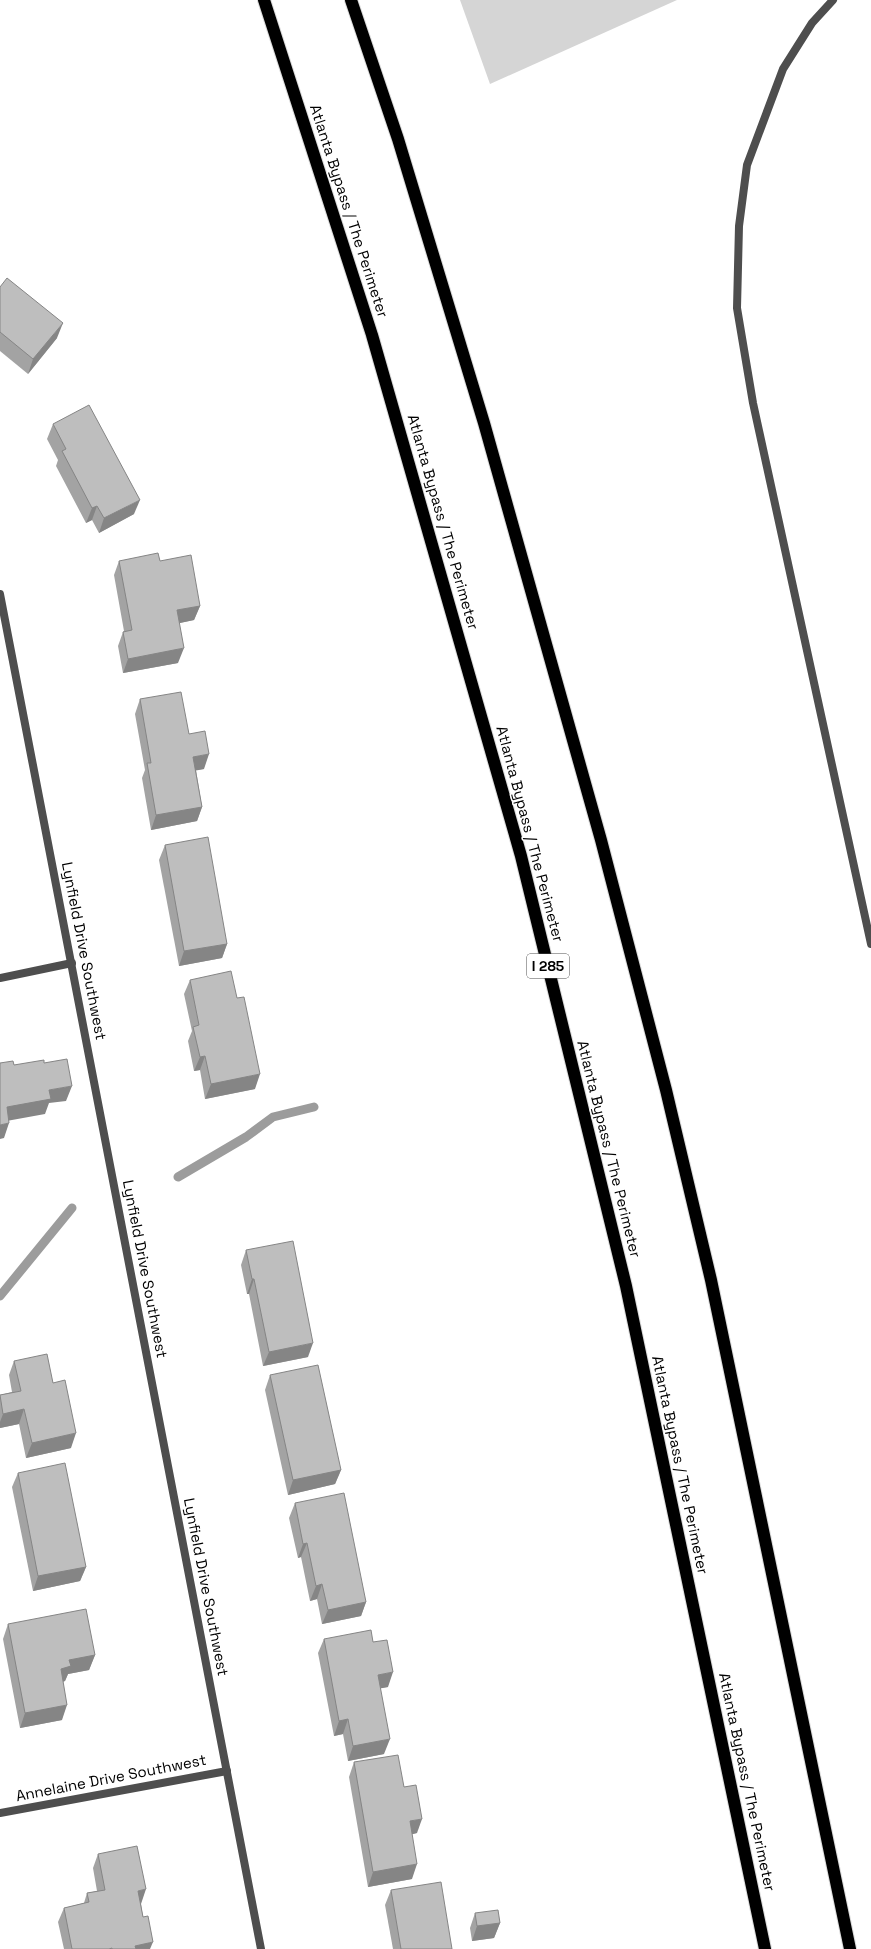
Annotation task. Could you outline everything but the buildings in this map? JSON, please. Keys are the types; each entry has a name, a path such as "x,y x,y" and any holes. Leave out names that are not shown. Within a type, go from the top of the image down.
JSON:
{"highway":[{"name":"Atlanta Bypass / The Perimeter","path":"264,0 372,335 521,856 626,1286 727,1760 765,1949"},
{"path":"351,0 398,139 484,423 601,840 666,1090 711,1280 850,1949"}],"street":[{"path":"833,0 812,23 783,69 747,165 739,226 737,308 754,410 871,944"},
{"name":"Lynfield Drive Southwest","path":"0,594 261,1949"},
{"path":"0,978 72,963"},
{"name":"Annelaine Drive Southwest","path":"0,1813 227,1771"}],"shaded area":[{"path":"460,0 677,0 490,84"}],"waterway":[{"path":"178,1177 246,1137 273,1117 314,1107"},
{"path":"0,1296 72,1208"}]}
